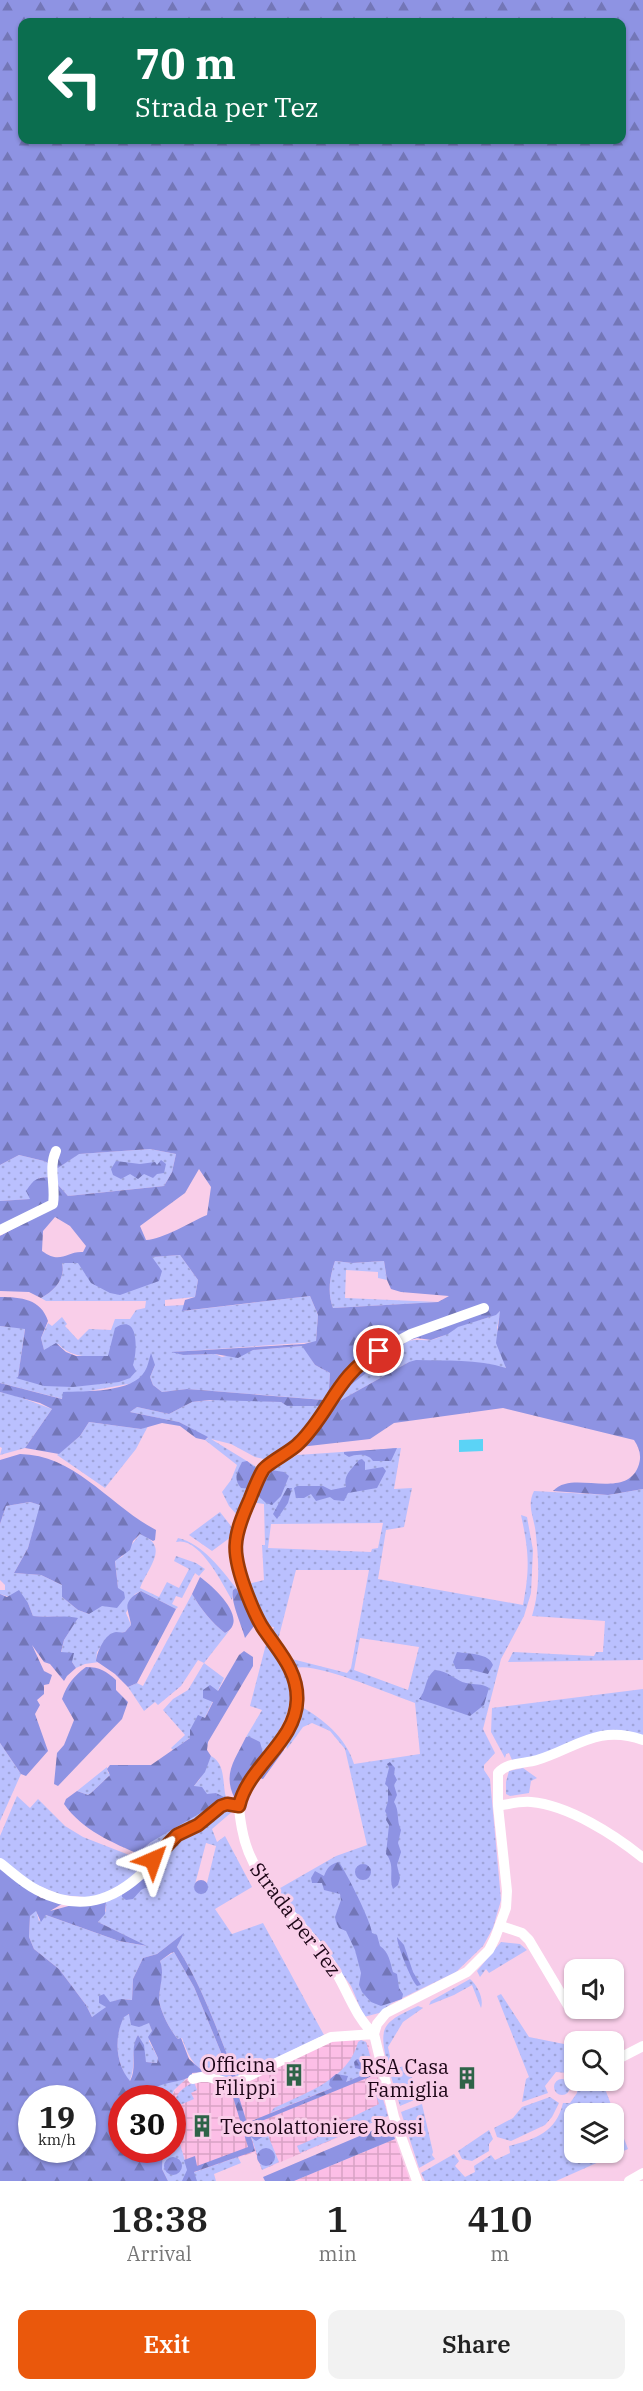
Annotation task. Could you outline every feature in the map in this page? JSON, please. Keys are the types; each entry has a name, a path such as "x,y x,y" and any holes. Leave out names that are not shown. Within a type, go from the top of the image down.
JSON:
{"street":[{"path":"0,1230 45,1210 53,1204 55,1193 51,1161 56,1151"},
{"path":"0,1863 36,1890 67,1900 96,1901 106,1898 140,1876 177,1835 198,1825 221,1806 227,1804 239,1806 244,1791 257,1768 291,1724 297,1701 295,1679 291,1669 258,1622 240,1577 235,1555 237,1527 264,1467 300,1443 350,1372 363,1360 411,1334 484,1308"},
{"path":"417,2181 394,2117 374,2034 377,2024 386,2013 467,1972 489,1950 501,1926 506,1908 507,1890 497,1776 505,1767 534,1761 577,1742 598,1736 627,1736 643,1740"},
{"path":"498,1806 525,1802 549,1805 619,1838 643,1858"},
{"name":"Strada per Tez","path":"239,1806 247,1851 254,1867 330,1962 347,1988 363,2023 374,2034"},
{"path":"501,1926 522,1933 529,1940 564,1999"},
{"path":"193,2079 205,2076 232,2084 331,2037 374,2034"},
{"path":"624,2056 643,2046"},
{"path":"628,2181 643,2173"}],"shaded area":[{"path":"150,1149 176,1154 172,1172 164,1186 68,1196 51,1177 39,1178 31,1199 0,1201 0,1165 19,1155 44,1161 58,1168 78,1154"},
{"path":"180,1255 198,1280 195,1297 165,1300 165,1306 185,1305 183,1311 310,1296 318,1315 316,1342 173,1352 183,1355 215,1354 222,1357 253,1350 303,1346 315,1365 330,1373 329,1390 325,1400 187,1389 162,1392 153,1385 150,1377 155,1365 134,1383 89,1391 63,1399 0,1383 0,1326 25,1328 18,1378 126,1357 81,1356 65,1350 58,1344 44,1351 41,1338 48,1323 52,1326 62,1317 67,1324 65,1326 78,1340 89,1329 111,1330 115,1319 130,1319 136,1310 145,1308 146,1301 46,1301 41,1298 50,1292 61,1279 62,1263"},
{"path":"335,1261 352,1263 384,1261 387,1280 378,1278 378,1272 346,1270 345,1298 438,1302 333,1308 330,1284"},
{"path":"501,1310 497,1328 506,1368 409,1362 332,1405 356,1378 408,1341 435,1339 457,1327 491,1316"},
{"path":"0,1392 52,1409 25,1448 0,1455 2,1448 0,1447"},
{"path":"227,1399 281,1402 288,1406 323,1406 301,1439 268,1460 255,1457 231,1444 211,1439 255,1466 259,1471 238,1516 229,1506 222,1492 231,1480 237,1465 205,1440 208,1438 179,1422 130,1412 137,1407 169,1414 192,1402"},
{"path":"89,1422 141,1429 148,1426 136,1449 105,1488 57,1455 80,1436"},
{"path":"483,1439 483,1451 459,1452 459,1440"},
{"path":"401,1448 394,1489 412,1488 404,1527 386,1530 378,1579 523,1605 528,1560 521,1515 527,1517 533,1550 531,1593 524,1616 501,1659 483,1729 495,1753 484,1765 484,1770 490,1779 501,1900 493,1928 483,1946 456,1972 392,2003 379,2013 364,2017 351,1986 275,1891 336,1856 367,1845 345,1749 330,1731 312,1723 303,1727 287,1749 285,1741 294,1726 300,1706 333,1730 345,1745 354,1764 420,1754 415,1703 336,1674 306,1667 296,1668 288,1658 347,1673 351,1668 369,1570 296,1570 277,1644 272,1636 274,1627 264,1626 259,1617 248,1584 264,1580 262,1545 265,1545 264,1504 251,1502 265,1475 297,1455","holes":["383,1523 378,1548 372,1549 371,1552 268,1548 271,1524","360,1638 419,1647 408,1690 354,1670"]},
{"path":"643,1489 643,1660 508,1662 513,1652 594,1656 596,1652 603,1652 605,1621 532,1616 538,1576 536,1536 531,1508 534,1491 608,1495"},
{"path":"30,1502 41,1505 28,1548 14,1573 41,1575 62,1585 62,1597 78,1610 89,1614 118,1588 115,1560 122,1557 140,1534 149,1539 156,1551 152,1565 140,1588 159,1597 167,1582 179,1588 189,1569 174,1561 176,1556 205,1569 199,1576 195,1573 182,1598 176,1596 172,1604 178,1607 176,1609 141,1591 135,1594 126,1613 131,1625 125,1632 109,1636 97,1652 96,1660 99,1662 76,1668 61,1653 64,1640 77,1619 33,1616 28,1603 0,1594 0,1590 5,1590 5,1585 0,1580 0,1524 6,1506"},
{"path":"220,1512 231,1526 231,1537 212,1551 189,1535"},
{"path":"178,1538 196,1546 218,1565 236,1588 233,1590 232,1600 209,1562 193,1546 185,1542 176,1542"},
{"path":"192,1594 215,1624 225,1633 229,1631 204,1663 198,1660 181,1686 158,1705 155,1702 144,1711 128,1687 137,1683 143,1686"},
{"path":"266,1644 285,1670 291,1690 285,1720 263,1753 257,1742 246,1737 262,1710 250,1706"},
{"path":"204,1663 224,1678 198,1732 173,1750 171,1748 185,1735 163,1710 173,1699 188,1690"},
{"path":"643,1689 643,1736 623,1732 536,1757 512,1760 509,1753 505,1758 491,1732 492,1708"},
{"path":"0,1743 21,1774 0,1821"},
{"path":"211,1756 216,1759 223,1774 226,1798 157,1849 141,1855 140,1851 151,1842 149,1841 169,1831 220,1796 216,1793 176,1807 200,1779"},
{"path":"107,1767 108,1773 111,1774 91,1793 88,1795 77,1791"},
{"path":"523,1768 537,1778 531,1781 529,1793 510,1796 506,1794 509,1771"},
{"path":"17,1796 30,1808 38,1799 65,1826 83,1837 142,1860 145,1864 127,1881 96,1898 61,1895 32,1883 0,1859 0,1836"},
{"path":"222,1809 233,1811 212,1829 217,1842 225,1836 252,1887 215,1909 232,1934 263,1923 324,2035 236,2077 202,1994 177,1947 183,1934 157,1954 143,1958 133,1979 132,2000 112,2002 92,2017 86,2005 59,1969 34,1949 29,1937 30,1916 36,1910 39,1921 46,1915 119,1941 146,1946 98,1922 106,1911 106,1902 172,1846","holes":["206,1843 216,1846 205,1891 194,1888"]},
{"path":"501,1942 520,1944 527,1950 489,1973 486,1969 480,1977 477,1971"},
{"path":"174,1952 194,1987 232,2079 199,2068 190,2057 182,2038 178,2039 166,2020 159,2000 160,1961"},
{"path":"470,1979 480,1993 481,2008 472,1985 429,2005 431,2001"},
{"path":"501,1994 529,2037 564,2044 564,2073 556,2072 545,2086 548,2093 522,2102 526,2079 529,2077 497,1996"},
{"path":"418,2006 423,2008 403,2022 388,2047 392,2065 388,2066 383,2042 386,2027 397,2017"},
{"path":"130,2014 149,2022 152,2031 149,2041 158,2058 157,2063 146,2062 138,2035 134,2047 133,2071 129,2082 121,2066 117,2041 124,2016"},
{"path":"361,2040 366,2042 388,2116 262,2170 255,2152 189,2174 186,2163 186,2085 178,2085 192,2076 236,2089 239,2084 331,2041"},
{"path":"361,2040 366,2042 375,2072 372,2076 371,2072 270,2113 274,2108 312,2090 336,2075 353,2055"},
{"path":"408,2065 419,2098 400,2106 389,2070"},
{"path":"186,2079 179,2085 159,2085"},
{"path":"564,2080 564,2091 568,2091 562,2095 554,2087"},
{"path":"194,2082 197,2090 191,2093 194,2099 186,2102 186,2087"},
{"path":"373,2086 380,2089 388,2116 300,2153 297,2146 346,2125 344,2121 379,2104"},
{"path":"577,2091 606,2091 610,2103 570,2103"},
{"path":"550,2097 559,2103 545,2125 511,2141 497,2137 494,2128 513,2118 522,2107"},
{"path":"563,2103 564,2163 596,2163 556,2181 425,2181 421,2173 454,2154 459,2161 455,2166 465,2177 475,2172 474,2166 491,2155 495,2160 510,2153 509,2146 536,2137 550,2128 560,2113"},
{"path":"422,2104 432,2155 435,2159 419,2168 401,2112"},
{"path":"262,2121 279,2162 262,2170 248,2127"},
{"path":"489,2130 493,2139 489,2144 489,2151 472,2161 462,2159 458,2151"},
{"path":"395,2139 410,2181 294,2181"},
{"path":"624,2139 628,2149 624,2151"},
{"path":"238,2157 241,2163 214,2174 216,2181 168,2181 162,2169 162,2163 186,2163 189,2174"}],"green space":[{"path":"0,0 643,0 643,1489 608,1495 553,1491 561,1485 574,1483 605,1484 625,1481 633,1476 638,1467 640,1453 636,1443 634,1440 503,1408 394,1423 370,1439 300,1447 332,1405 409,1362 416,1360 461,1361 506,1368 496,1343 500,1311 496,1315 458,1327 448,1334 431,1340 417,1338 408,1341 323,1406 287,1406 281,1402 210,1400 192,1402 169,1414 137,1407 130,1412 179,1422 208,1437 205,1440 196,1438 180,1426 162,1423 141,1429 89,1422 80,1436 59,1454 25,1448 52,1409 40,1403 0,1392 0,1383 62,1399 63,1392 95,1391 130,1383 145,1371 151,1353 155,1365 150,1377 153,1385 162,1392 187,1389 324,1400 329,1389 330,1373 315,1365 302,1346 253,1350 238,1358 215,1354 183,1355 171,1352 304,1344 316,1341 318,1315 310,1296 182,1311 185,1300 195,1297 198,1280 180,1255 152,1257 162,1271 159,1281 120,1295 110,1293 91,1283 78,1263 62,1263 63,1269 58,1284 41,1298 29,1292 0,1291 0,1236 29,1220 0,1227 0,1201 30,1199 26,1191 34,1181 46,1177 51,1177 68,1196 164,1186 172,1172 176,1154 150,1149 79,1154 58,1168 44,1161 19,1155 0,1165","holes":["199,1169 211,1187 207,1215 168,1234 146,1240 140,1226 185,1193","55,1217 70,1226 86,1246 83,1252 54,1257 42,1251 43,1231","335,1261 352,1263 384,1261 391,1289 449,1296 438,1302 333,1308 330,1290"]},
{"path":"161,1160 166,1164 164,1173 157,1174 153,1178 144,1174 138,1179 130,1174 121,1179 113,1175 111,1169 116,1161 140,1164 155,1162 157,1165"},
{"path":"0,1297 29,1301 45,1314 48,1321 41,1338 44,1350 56,1343 66,1352 76,1356 108,1356 115,1328 129,1325 133,1330 136,1344 133,1365 136,1371 139,1368 130,1378 119,1382 73,1387 44,1386 16,1378 25,1329 0,1326"},
{"path":"397,1448 391,1461 373,1461 365,1455 349,1457 344,1454 344,1452"},
{"path":"20,1454 40,1457 76,1472 139,1520 156,1530 155,1540 140,1534 133,1541 130,1550 115,1561 118,1588 124,1592 125,1598 117,1608 102,1606 89,1614 78,1610 62,1597 62,1585 41,1575 14,1573 28,1548 40,1505 30,1502 6,1506 0,1524 0,1460"},
{"path":"362,1459 365,1462 365,1470 383,1467 386,1471 377,1488 348,1493 344,1501 330,1497 316,1501 311,1494 304,1498 296,1498 294,1488 297,1486 323,1486 331,1490 346,1487 348,1473"},
{"path":"247,1461 259,1471 251,1489 241,1488 236,1478 242,1462"},
{"path":"271,1470 284,1472 289,1476 281,1496 272,1505 266,1503 255,1493 265,1475"},
{"path":"287,1488 292,1488 288,1503 277,1519 273,1514"},
{"path":"200,1577 221,1596 232,1612 234,1620 232,1627 225,1633 207,1615 192,1594"},
{"path":"236,1588 262,1637 254,1626 245,1638 233,1600 233,1590"},
{"path":"19,1590 33,1616 78,1618 64,1640 61,1652 74,1653 72,1662 76,1668 64,1681 50,1664 44,1662 32,1645 44,1671 52,1675 49,1684 44,1685 44,1694 37,1700 40,1705 35,1714 48,1751 26,1776 21,1774 0,1743 0,1594 7,1597"},
{"path":"141,1591 176,1609 137,1683 128,1687 115,1674 96,1661 105,1639 112,1633 125,1632 131,1625 127,1606 130,1599"},
{"path":"244,1651 253,1657 253,1666 208,1742 207,1750 211,1756 205,1772 194,1786 202,1787 207,1794 216,1793 226,1798 151,1842 140,1851 141,1855 99,1835 71,1813 64,1804 66,1799 77,1791 88,1795 91,1793 110,1775 107,1769 110,1765 151,1765 190,1738 190,1730 198,1715 205,1718 213,1702 203,1698 203,1690 210,1685 218,1691 239,1655"},
{"path":"457,1652 483,1656 493,1665 488,1674 468,1669 456,1669 453,1662"},
{"path":"86,1667 106,1672 116,1680 116,1690 128,1702 122,1719 58,1786 54,1784 57,1753 64,1745 74,1720 62,1699 71,1681"},
{"path":"435,1670 444,1672 462,1682 489,1688 484,1705 470,1716 419,1699 431,1673"},
{"path":"246,1737 260,1742 263,1753 235,1799 230,1782 231,1767"},
{"path":"282,1745 284,1750 263,1779 259,1778 257,1775"},
{"path":"390,1762 395,1768 394,1774 397,1780 394,1785 397,1795 394,1802 401,1830 398,1843 401,1852 397,1865 400,1878 398,1885 393,1889 391,1863 386,1854 389,1825 385,1811 388,1787 385,1784 389,1768 387,1764"},
{"path":"339,1862 363,1908 372,1933 377,1935 380,1946 389,1957 393,1972 397,1974 399,1988 403,1994 402,1999 381,2006 371,2002 362,1992 359,1985 361,1973 355,1950 346,1931 339,1928 336,1922 335,1917 341,1900 340,1894 324,1890 322,1883 312,1883 311,1878 315,1871 324,1876 329,1867"},
{"path":"360,1864 366,1864 371,1872 369,1878 360,1880 355,1875 355,1869"},
{"path":"0,1866 41,1898 67,1901 50,1911 76,1904 106,1902 105,1914 98,1922 147,1946 119,1941 46,1915 41,1922 36,1911 30,1916 29,1937 34,1949 59,1969 86,2005 92,2017 106,2007 99,2003 99,1996 104,1994 110,2002 121,1999 132,2000 133,1979 143,1958 157,1954 184,1933 177,1947 202,1994 236,2077 232,2079 194,1987 174,1952 160,1961 162,1971 160,2004 172,2031 178,2039 181,2038 189,2059 204,2072 192,2073 192,2076 187,2078 162,2085 108,2085 108,2163 162,2163 162,2169 168,2181 0,2181","holes":["129,2014 131,2025 139,2027 149,2023 152,2031 148,2037 158,2058 157,2063 146,2062 144,2045 138,2035 135,2040 130,2081 121,2066 118,2041 124,2017"]},
{"path":"147,1874 152,1878 151,1885 141,1890 133,1899 126,1900 122,1897 122,1892"},
{"path":"201,1880 206,1882 208,1887 206,1892 201,1894 196,1892 194,1887 196,1882"},
{"path":"397,1937 404,1945 413,1972 421,1985 417,1986 411,1977"},
{"path":"357,2059 374,2066 375,2072 372,2076 259,2122 265,2128 264,2136 256,2141 251,2137 255,2151 194,2172 197,2181 182,2181 187,2170 186,2159 195,2156 197,2166 248,2147 233,2097 238,2094 247,2123 332,2088 329,2085 330,2079 336,2074 348,2076 346,2082 363,2075 363,2070 355,2068 354,2062"},
{"path":"376,2129 392,2130 395,2139 294,2181 265,2181 263,2177"},
{"path":"262,2148 270,2148 275,2153 273,2164 262,2166 257,2161 257,2153"},
{"path":"165,2163 181,2163 179,2172 173,2175 167,2172 164,2166"}],"place":[{"name":"Officina Filippi","path":"294,2075"},
{"name":"RSA Casa Famiglia","path":"467,2078"},
{"name":"Tecnolattoniere Rossi","path":"202,2126"}],"route":[{"path":"153,1860 177,1835 198,1825 221,1806 227,1804 239,1806 244,1791 257,1768 291,1724 297,1701 295,1679 291,1669 258,1622 240,1577 235,1555 237,1527 264,1467 275,1462 300,1443 350,1372 363,1360 379,1351"}]}
